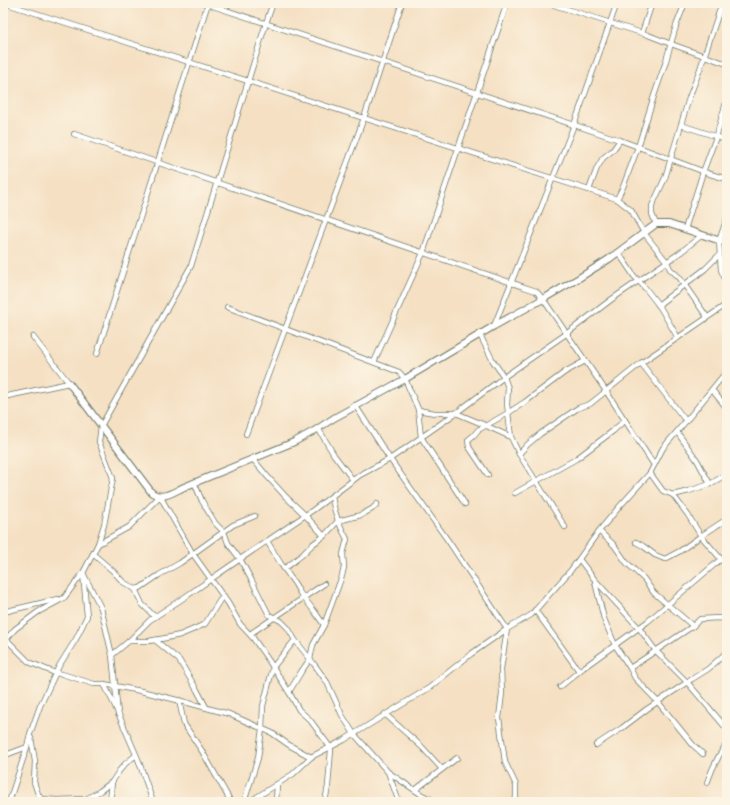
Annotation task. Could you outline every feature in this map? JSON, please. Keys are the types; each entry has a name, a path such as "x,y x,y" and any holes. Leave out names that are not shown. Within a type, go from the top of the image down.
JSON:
{"street":[{"path":"4,3 618,199 631,210 644,233 670,268 679,277 707,317"},
{"path":"97,354 190,62 207,3 620,140 671,160 727,179"},
{"path":"273,3 191,266 101,426 99,442 113,478 104,524 94,554 83,573 64,598 38,612 15,629 4,640 29,662 55,674 62,674 94,684 104,684 141,691 229,714 272,733 289,745 311,757"},
{"path":"246,434 364,118 402,3"},
{"path":"374,362 423,253 507,3"},
{"path":"548,3 642,33 727,64"},
{"path":"494,326 574,125 617,3"},
{"path":"642,33 652,3"},
{"path":"618,199 638,147 676,26 685,3"},
{"path":"656,224 652,214 652,206 666,178 689,98 722,3"},
{"path":"685,229 716,137 727,99"},
{"path":"682,125 727,140"},
{"path":"74,134 536,291 606,391 654,465"},
{"path":"589,190 597,168 603,158 613,150 620,140"},
{"path":"727,218 719,241 721,270 727,283"},
{"path":"33,337 152,493 156,496 160,496 166,495 194,482 294,442 355,405 405,379 600,265 656,224 669,224 727,243"},
{"path":"112,655 129,641 150,620 354,480 390,458 456,413 638,280 681,252 702,235"},
{"path":"618,252 658,305 678,338"},
{"path":"658,305 705,269 720,254"},
{"path":"519,454 535,437 543,431 559,422 578,408 590,404 641,363 727,304"},
{"path":"227,307 286,328 399,372 405,379 418,409 421,437 465,504"},
{"path":"480,335 508,388 507,404 511,437 519,454 565,527"},
{"path":"488,475 469,447 468,440 478,430 508,413 565,372 585,361"},
{"path":"641,363 686,422"},
{"path":"249,802 293,774 311,757 344,740 429,688 471,654 507,629 531,615 571,570 599,531 650,473 663,448 727,371"},
{"path":"3,397 69,383"},
{"path":"712,390 727,408"},
{"path":"355,405 507,629 501,669 502,693 499,718 505,762 516,785 516,797 514,802"},
{"path":"418,409 435,413 456,413 511,437"},
{"path":"515,493 576,459 625,420"},
{"path":"318,428 334,455 354,480"},
{"path":"677,432 697,460 710,484"},
{"path":"252,458 266,476 324,536"},
{"path":"650,473 664,491 672,495 688,515 701,536 727,566"},
{"path":"672,495 710,484 727,474"},
{"path":"194,482 215,523 224,532 228,543 240,559 270,615 281,621 288,628 295,640 327,682 342,716 354,734 388,772 415,790 437,802"},
{"path":"98,544 129,527 160,496"},
{"path":"160,496 194,554 224,596 240,624 250,634 273,667 299,710 310,720 330,747 328,786 325,802"},
{"path":"289,692 310,659 313,644 324,625 344,567 343,554 347,538 334,510 332,496"},
{"path":"284,569 324,536 338,521 361,515 372,509 377,504"},
{"path":"135,589 140,588 194,554 234,525 255,516"},
{"path":"636,542 655,555 665,559 680,551 727,519"},
{"path":"599,531 614,545 626,562 644,579 654,593 693,626"},
{"path":"267,541 300,593 324,625"},
{"path":"94,554 123,582 135,589 142,604 155,617"},
{"path":"579,559 595,580 639,628 656,651 687,682 727,729"},
{"path":"560,687 639,628 721,559"},
{"path":"83,573 102,608 112,655 118,714"},
{"path":"9,802 40,706 55,674 87,616 83,573"},
{"path":"595,580 604,619 615,645 635,678 658,702 693,745 703,754"},
{"path":"250,634 324,584"},
{"path":"129,641 155,640 180,635 205,624 224,596"},
{"path":"3,612 64,598"},
{"path":"535,610 580,671"},
{"path":"630,668 693,626 700,619 727,619"},
{"path":"155,640 179,660 206,707"},
{"path":"244,802 258,758 262,729 263,706 273,667 295,640"},
{"path":"596,745 708,669 727,652"},
{"path":"104,684 136,755 153,802"},
{"path":"179,700 184,724 202,750 231,802"},
{"path":"385,714 422,747 442,769"},
{"path":"30,734 35,761 34,782 41,800 86,799 112,782 124,764 136,755"},
{"path":"707,783 713,766 727,743"},
{"path":"3,756 27,747"},
{"path":"415,790 457,758"},
{"path":"388,772 399,802"},
{"path":"110,802 112,782"},
{"path":"276,802 277,784"}]}
